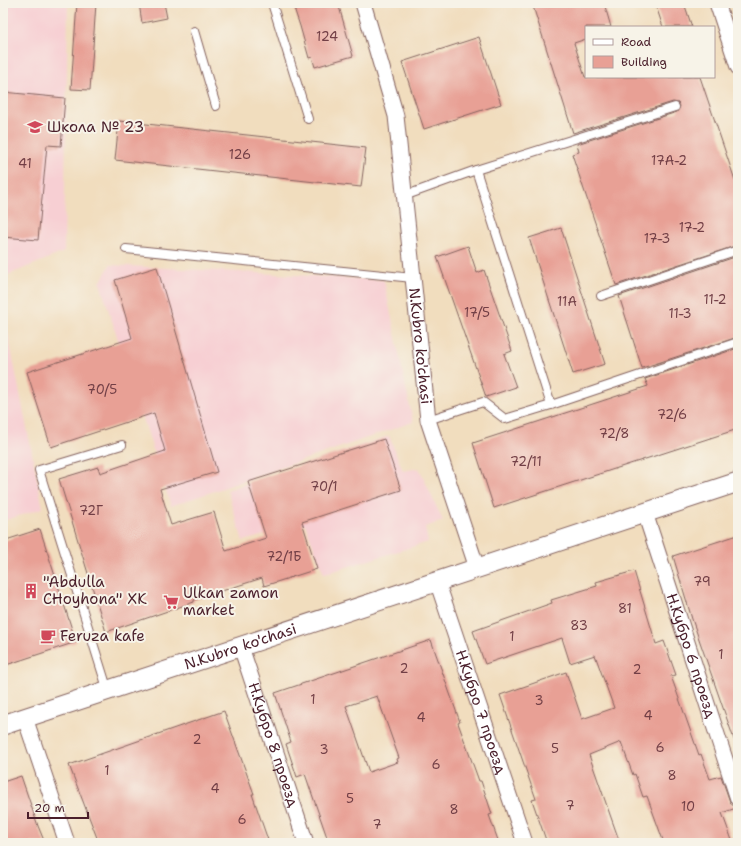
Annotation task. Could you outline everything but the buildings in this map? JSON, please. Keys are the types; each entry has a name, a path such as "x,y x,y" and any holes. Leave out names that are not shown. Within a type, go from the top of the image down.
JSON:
{"street":[{"name":"N.Kubro ko'chasi","path":"363,3 396,116 428,420 477,568"},
{"path":"718,3 738,67"},
{"name":"N.Kubro ko'chasi","path":"3,725 738,482"},
{"name":"Н.Кубро 6 проезд","path":"645,513 738,799"},
{"name":"Н.Кубро 7 проезд","path":"437,581 525,843"},
{"name":"Н.Кубро 8 проезд","path":"241,647 306,843"},
{"path":"25,718 67,843"}],"lane":[{"path":"272,3 308,119"},
{"path":"194,31 216,106"},
{"path":"404,196 476,170 675,107"},
{"path":"476,170 550,405"},
{"path":"126,249 413,278"},
{"path":"601,296 738,250"},
{"path":"428,420 483,402 505,419 738,342"},
{"path":"108,691 39,470 122,445"}],"shaded area":[{"name":"Школа № 23","path":"3,3 68,3 64,252 3,277"},
{"path":"110,265 384,280 413,422 171,506 100,283"},
{"path":"3,309 43,508 3,521"},
{"path":"389,436 403,471 419,468 443,521 425,527 428,542 324,574 305,524 243,541 227,490"}],"place":[{"name":"Школа № 23","path":"35,127"},
{"name":"\"Abdulla CHoyhona\" XK","path":"31,591"},
{"name":"Ulkan zamon market","path":"171,602"},
{"name":"Feruza kafe","path":"48,636"}]}
